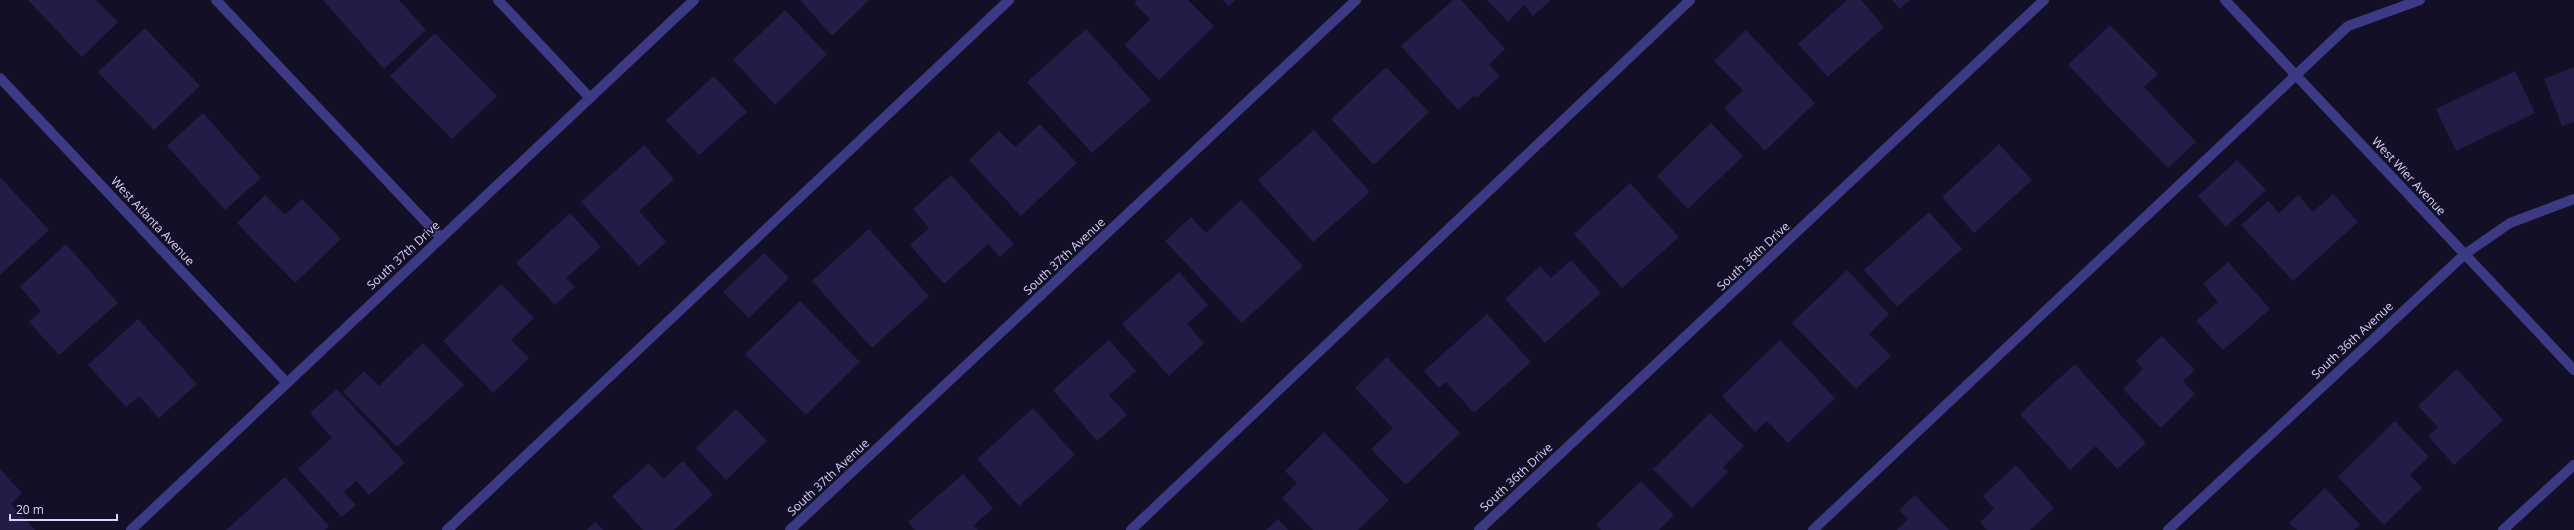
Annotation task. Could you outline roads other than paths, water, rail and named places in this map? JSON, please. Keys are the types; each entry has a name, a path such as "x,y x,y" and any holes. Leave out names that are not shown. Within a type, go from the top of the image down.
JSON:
{"street":[{"path":"216,0 441,238"},
{"path":"498,0 590,98"},
{"name":"South 37th Drive","path":"130,530 694,0"},
{"path":"447,530 1010,0"},
{"name":"South 37th Avenue","path":"790,530 1356,0"},
{"path":"1131,530 1690,0"},
{"name":"South 36th Drive","path":"1479,530 2044,0"},
{"name":"West Wier Avenue","path":"2225,0 2574,370"},
{"path":"1814,530 2348,26 2420,0"},
{"name":"West Atlanta Avenue","path":"0,78 287,382"},
{"name":"South 36th Avenue","path":"2168,530 2465,254 2510,223 2574,199"},
{"path":"2502,530 2574,465"}]}
